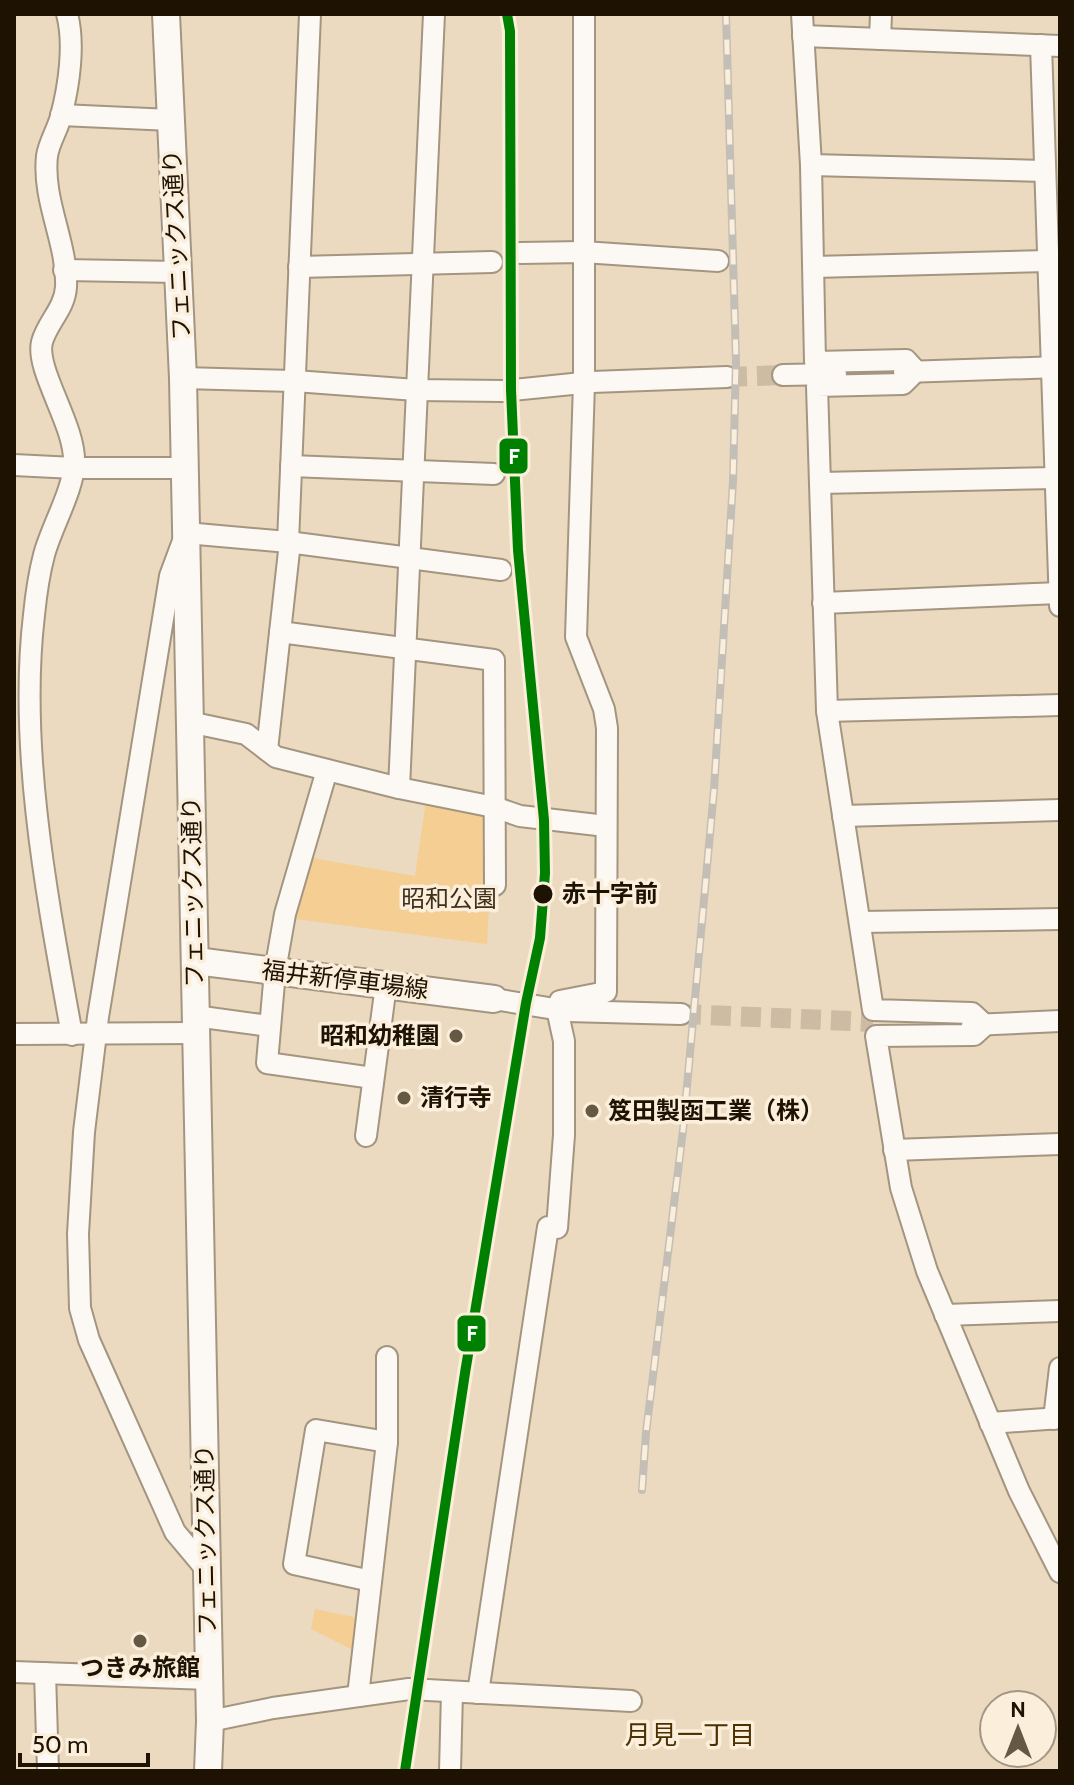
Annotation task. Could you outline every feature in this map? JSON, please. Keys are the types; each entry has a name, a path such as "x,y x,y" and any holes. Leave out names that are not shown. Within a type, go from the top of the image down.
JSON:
{"main road":[{"name":"フェニックス通り","path":"166,14 183,378 210,1721 208,1771"},
{"name":"福井新停車場線","path":"196,961 494,999"}],"street":[{"path":"67,14 69,61 61,115 47,156 51,213 62,247 64,299 42,343 43,360 74,445 74,468 44,556 22,663 36,817 72,1035"},
{"path":"267,750 289,542 310,14"},
{"path":"399,788 434,14"},
{"path":"478,1693 548,1227 557,1228 564,1135 564,1041 557,1009 560,1001 606,992 604,709 576,637 584,383 584,14"},
{"path":"802,14 811,165 815,362 906,360 916,371"},
{"path":"880,39 881,14"},
{"path":"803,36 1050,45 1045,171 1056,367 1060,606"},
{"path":"61,115 171,120"},
{"path":"811,165 1045,171"},
{"path":"520,253 583,252 718,261"},
{"path":"814,267 1048,261"},
{"path":"299,267 492,262"},
{"path":"64,270 178,272"},
{"path":"783,375 1056,367"},
{"path":"916,371 903,384 817,386 827,711 873,1010 972,1013 985,1025"},
{"path":"183,378 295,381 416,390 503,391 584,383 727,377"},
{"path":"14,465 185,468"},
{"path":"291,466 494,474"},
{"path":"820,483 1056,478"},
{"path":"206,1569 175,1532 89,1340 80,1308 79,1220 84,1132 96,1035 170,576 186,533 289,542 501,570"},
{"path":"823,603 1060,593"},
{"path":"280,632 494,660 495,885"},
{"path":"827,711 1060,705"},
{"path":"189,722 246,734 276,757 399,788 494,807 520,816 606,826"},
{"path":"327,770 285,914 275,971 267,1063 373,1078"},
{"path":"843,816 1060,810"},
{"path":"860,922 1060,919"},
{"path":"366,1136 386,985"},
{"path":"494,999 557,1009 681,1014"},
{"path":"873,1022 985,1025 1060,1021"},
{"path":"14,1034 96,1035 195,1024 269,1026"},
{"path":"985,1025 974,1035 876,1036 901,1188 927,1271 1019,1491 1060,1572"},
{"path":"894,1150 1060,1144"},
{"path":"945,1315 1060,1311"},
{"path":"358,1696 387,1442 387,1357"},
{"path":"990,1423 1057,1418 1060,1368"},
{"path":"371,1581 294,1564 316,1430 387,1442"},
{"path":"14,1672 209,1679"},
{"path":"45,1673 48,1771"},
{"path":"210,1721 273,1708 409,1689 631,1701"},
{"path":"450,1771 452,1692"}],"green space":[{"name":"昭和公園","path":"426,801 494,812 487,944 295,919 307,857 415,876"},
{"path":"315,1609 363,1619 359,1653 311,1629"}],"tunnel":[{"path":"727,377 783,375"},
{"path":"681,1014 873,1022"}],"railway":[{"path":"642,1490 646,1433 683,1130 714,790 733,481 736,361 726,14"}],"transit line":[{"name":"F","path":"405,1771 465,1373 526,1003 540,938 545,873 544,820 518,550 511,390 510,31 507,14"}],"place":[{"name":"赤十字前","path":"543,894"},
{"name":"昭和幼稚園","path":"456,1036"},
{"name":"清行寺","path":"404,1098"},
{"name":"笈田製函工業（株）","path":"592,1111"},
{"name":"つきみ旅館","path":"140,1641"}],"district":[{"name":"月見一丁目","path":"690,1735"}]}
